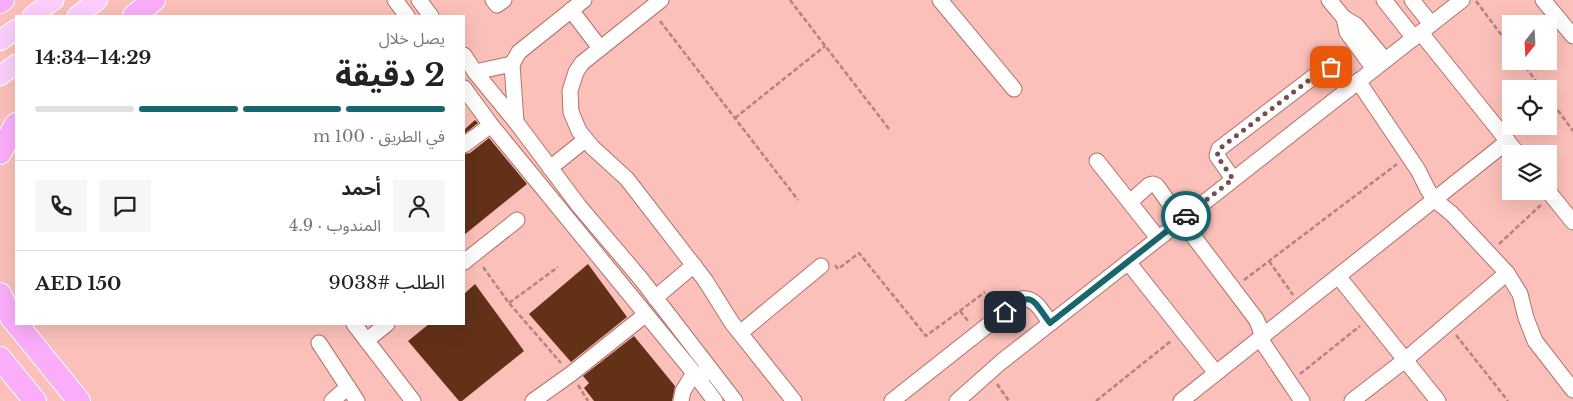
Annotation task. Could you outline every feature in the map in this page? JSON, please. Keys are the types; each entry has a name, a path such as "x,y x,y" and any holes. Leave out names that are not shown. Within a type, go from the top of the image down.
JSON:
{"highway":[{"path":"135,15 154,0"},
{"path":"0,153 15,126"},
{"path":"0,294 10,317 15,323"},
{"path":"17,325 79,401"},
{"path":"0,358 35,401"}],"main road":[{"path":"33,15 54,0"},
{"path":"78,15 98,0"},
{"path":"0,41 15,30"},
{"path":"0,76 15,65"}],"street":[{"path":"395,0 406,15"},
{"path":"493,0 497,5 504,0"},
{"path":"516,122 512,64 519,52 584,0"},
{"path":"940,0 1014,89"},
{"path":"1330,0 1344,18 1347,32 1380,65"},
{"path":"1384,0 1422,32 1510,145"},
{"path":"1412,0 1422,32"},
{"path":"1544,0 1573,36"},
{"path":"958,401 1001,362 1460,1"},
{"path":"656,4 582,63 576,72 570,91 570,112 585,140 627,179 694,265 740,333 793,401"},
{"path":"570,10 600,48"},
{"path":"465,57 475,72 655,298 734,401"},
{"path":"475,72 512,64"},
{"path":"1233,179 1217,156 1219,149 1325,68 1331,67 1336,70 1354,85 1408,155 1435,200 1452,214 1507,273 1520,294 1526,318 1535,341 1573,390"},
{"path":"465,89 491,125 694,373 714,401"},
{"path":"465,144 491,125"},
{"path":"550,168 585,140"},
{"path":"1181,401 1508,142"},
{"path":"1097,161 1158,238"},
{"path":"1130,202 1149,185 1156,184 1259,323 1261,338 1302,401"},
{"path":"1556,200 1573,222"},
{"path":"469,258 517,220"},
{"path":"1128,262 1216,373"},
{"path":"655,298 694,265"},
{"path":"740,333 821,266"},
{"path":"1352,401 1405,360 1507,273"},
{"path":"1338,276 1438,401"},
{"path":"892,401 1021,300 1027,298 1033,301 1050,323"},
{"path":"533,401 571,374 645,315"},
{"path":"355,325 414,401"},
{"path":"367,340 386,325"},
{"path":"319,343 358,401"},
{"path":"694,373 708,379 734,401"},
{"path":"682,401 683,391 694,373"},
{"path":"332,401 348,387"}],"path":[{"path":"790,0 889,129"},
{"path":"1476,0 1502,36"},
{"path":"656,4 735,118 798,200"},
{"path":"735,118 825,46"},
{"path":"1557,109 1573,131"},
{"path":"1233,288 1408,155"},
{"path":"1489,254 1543,200"},
{"path":"821,266 830,258 838,268 859,253 926,336 985,292"},
{"path":"469,258 571,374 588,401"},
{"path":"1269,260 1300,306"},
{"path":"509,303 558,267"},
{"path":"1290,383 1371,317"},
{"path":"1448,324 1508,401"},
{"path":"1096,401 1183,332"}],"building":[{"path":"475,120 478,123 465,133 465,129"},
{"path":"489,138 527,184 465,234 465,154 470,153"},
{"path":"588,264 627,317 571,362 529,314"},
{"path":"475,284 524,351 462,401 459,401 408,341 428,325 465,325 465,293"},
{"path":"634,336 675,386 672,401 594,401 584,388 589,383 583,376"}],"way so far":[{"path":"1186,216 1233,179 1217,156 1219,149 1325,68 1331,67"}],"route":[{"path":"1005,312 1024,298 1027,298 1033,301 1050,323 1186,216"}]}
